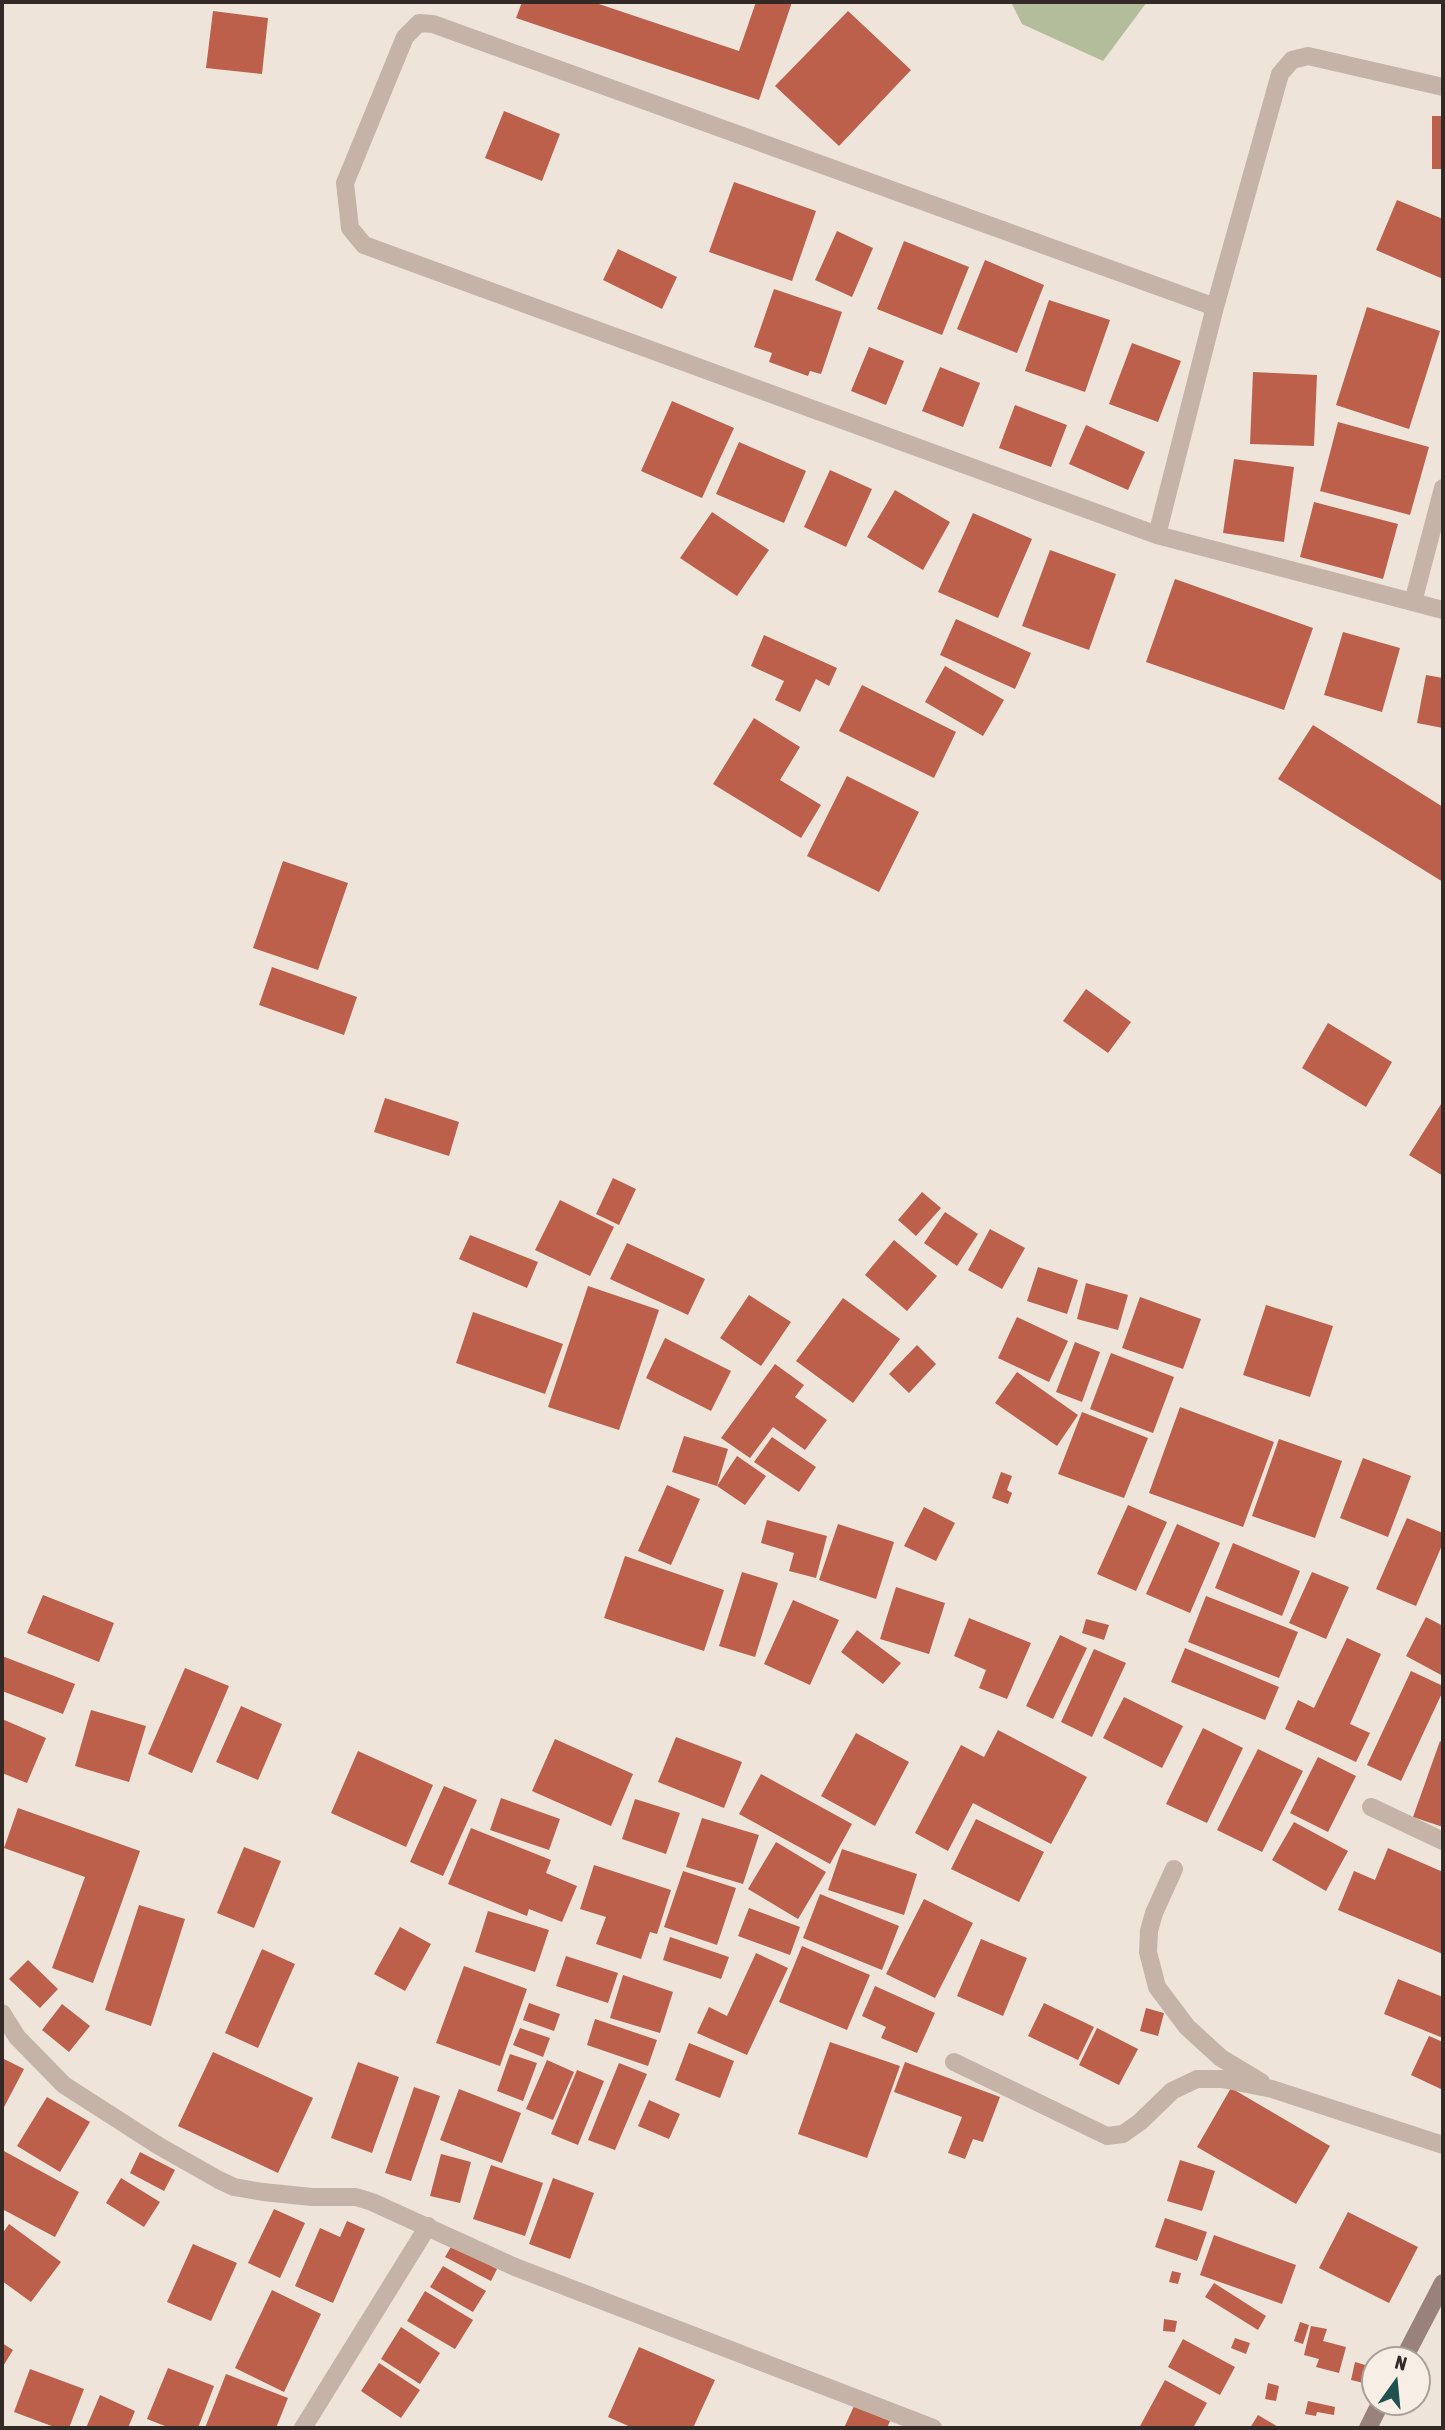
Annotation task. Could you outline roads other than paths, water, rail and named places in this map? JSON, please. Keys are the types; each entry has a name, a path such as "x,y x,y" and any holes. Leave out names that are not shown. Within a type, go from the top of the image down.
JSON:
{"main road":[{"path":"1410,2346 1443,2283"}],"street":[{"path":"1215,307 433,24 419,23 405,37 345,183 350,228 364,246 1157,535 1443,610"},
{"path":"1157,535 1215,307 1280,74 1292,61 1308,55 1443,88"},
{"path":"1413,602 1443,488"},
{"path":"1371,1807 1443,1841"},
{"path":"1174,1869 1149,1931 1148,1952 1157,1987 1186,2027 1221,2058 1272,2089"},
{"path":"2,2013 17,2036 64,2085 159,2146 234,2187 312,2197 356,2197 402,2214 515,2267 933,2428"},
{"path":"954,2062 1107,2136 1122,2134 1140,2122 1172,2091 1197,2078 1222,2079 1272,2089 1443,2145"},
{"path":"303,2428 428,2227"}]}
